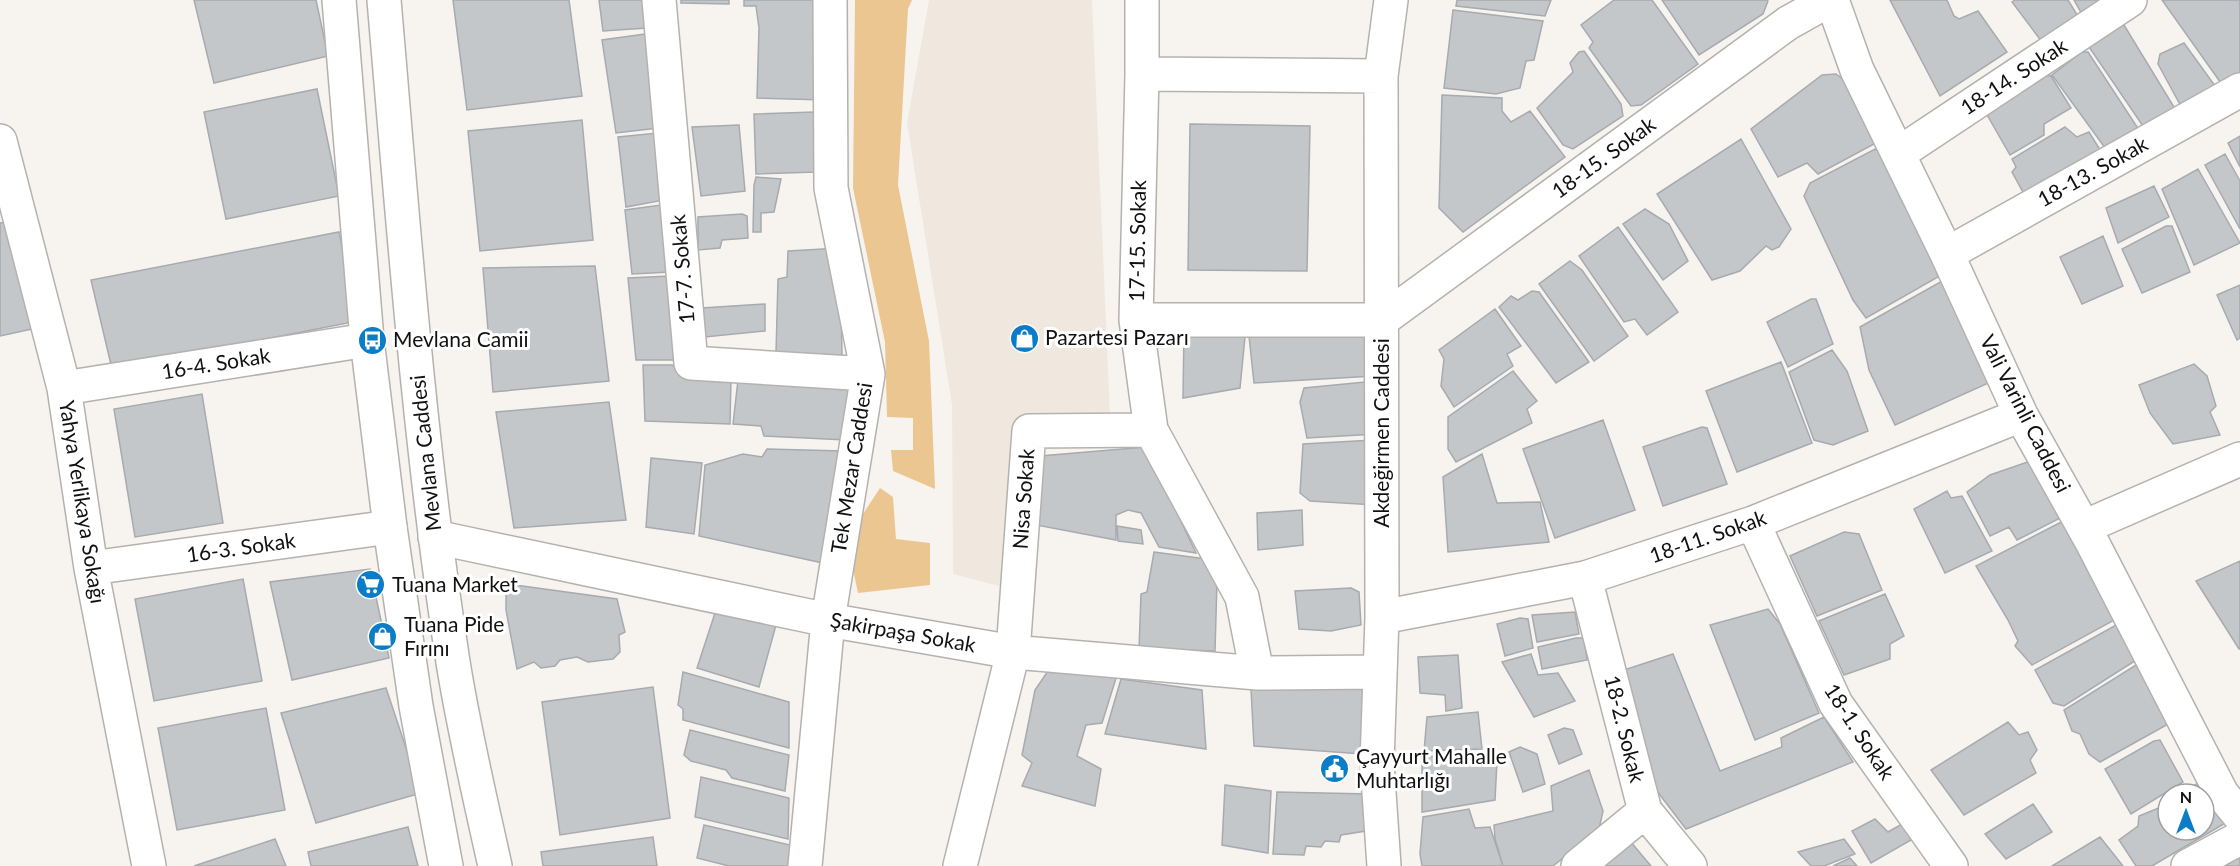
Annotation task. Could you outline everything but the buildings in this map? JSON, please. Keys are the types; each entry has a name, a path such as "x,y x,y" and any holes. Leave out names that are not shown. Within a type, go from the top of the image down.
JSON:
{"street":[{"name":"Mevlana Caddesi","path":"339,0 367,340 390,527 416,706 446,866"},
{"name":"Mevlana Caddesi","path":"384,0 410,299 435,537 453,663 473,769 495,866"},
{"name":"17-7. Sokak","path":"659,0 691,363 868,374"},
{"name":"Tek Mezar Caddesi","path":"805,866 828,620 868,374 831,188 830,0"},
{"name":"17-15. Sokak","path":"1142,0 1136,320 1151,430 1242,597 1257,673"},
{"name":"Akdeğirmen Caddesi","path":"1384,866 1377,763 1382,617 1381,76 1391,0"},
{"name":"18-15. Sokak","path":"1382,320 1781,11 1831,0"},
{"name":"Vali Varinli Caddesi","path":"1831,0 1857,70 1947,254 2021,415 2234,799"},
{"name":"18-14. Sokak","path":"1898,154 2130,0"},
{"path":"1142,74 1381,76"},
{"name":"18-13. Sokak","path":"1947,254 2240,90"},
{"name":"Yahya Yerlikaya Sokağı","path":"0,141 64,388 91,568 149,866"},
{"path":"1136,320 1382,320"},
{"name":"16-4. Sokak","path":"64,388 367,340"},
{"name":"18-11. Sokak","path":"1382,617 1585,578 1753,523 2021,415"},
{"name":"Nisa Sokak","path":"1013,652 1029,431 1151,430"},
{"path":"2084,528 2240,459"},
{"name":"18-1. Sokak","path":"1753,523 1836,704 1951,866"},
{"name":"16-3. Sokak","path":"91,568 390,527"},
{"name":"Şakirpaşa Sokak","path":"435,537 828,620 1013,652 1257,673 1379,672"},
{"name":"18-2. Sokak","path":"1585,578 1645,811 1690,866"},
{"path":"960,866 1013,652"},
{"path":"1578,866 1645,811"},
{"path":"2188,866 2240,838"}],"shaded area":[{"path":"855,0 912,0 908,9 898,185 929,341 935,489 893,471 891,450 913,450 913,418 887,417 885,342 853,188"},
{"name":"Pazartesi Pazarı","path":"929,0 1092,0 1110,415 1019,416 1006,588 953,574 952,405 907,123"},
{"path":"880,488 893,497 896,539 930,543 930,585 858,593 851,560 861,517"}],"place":[{"name":"Pazartesi Pazarı","path":"1024,338"},
{"name":"Mevlana Camii","path":"372,340"},
{"name":"Tuana Market","path":"371,585"},
{"name":"Tuana Pide Fırını","path":"383,637"},
{"name":"Çayyurt Mahalle Muhtarlığı","path":"1335,769"}]}
